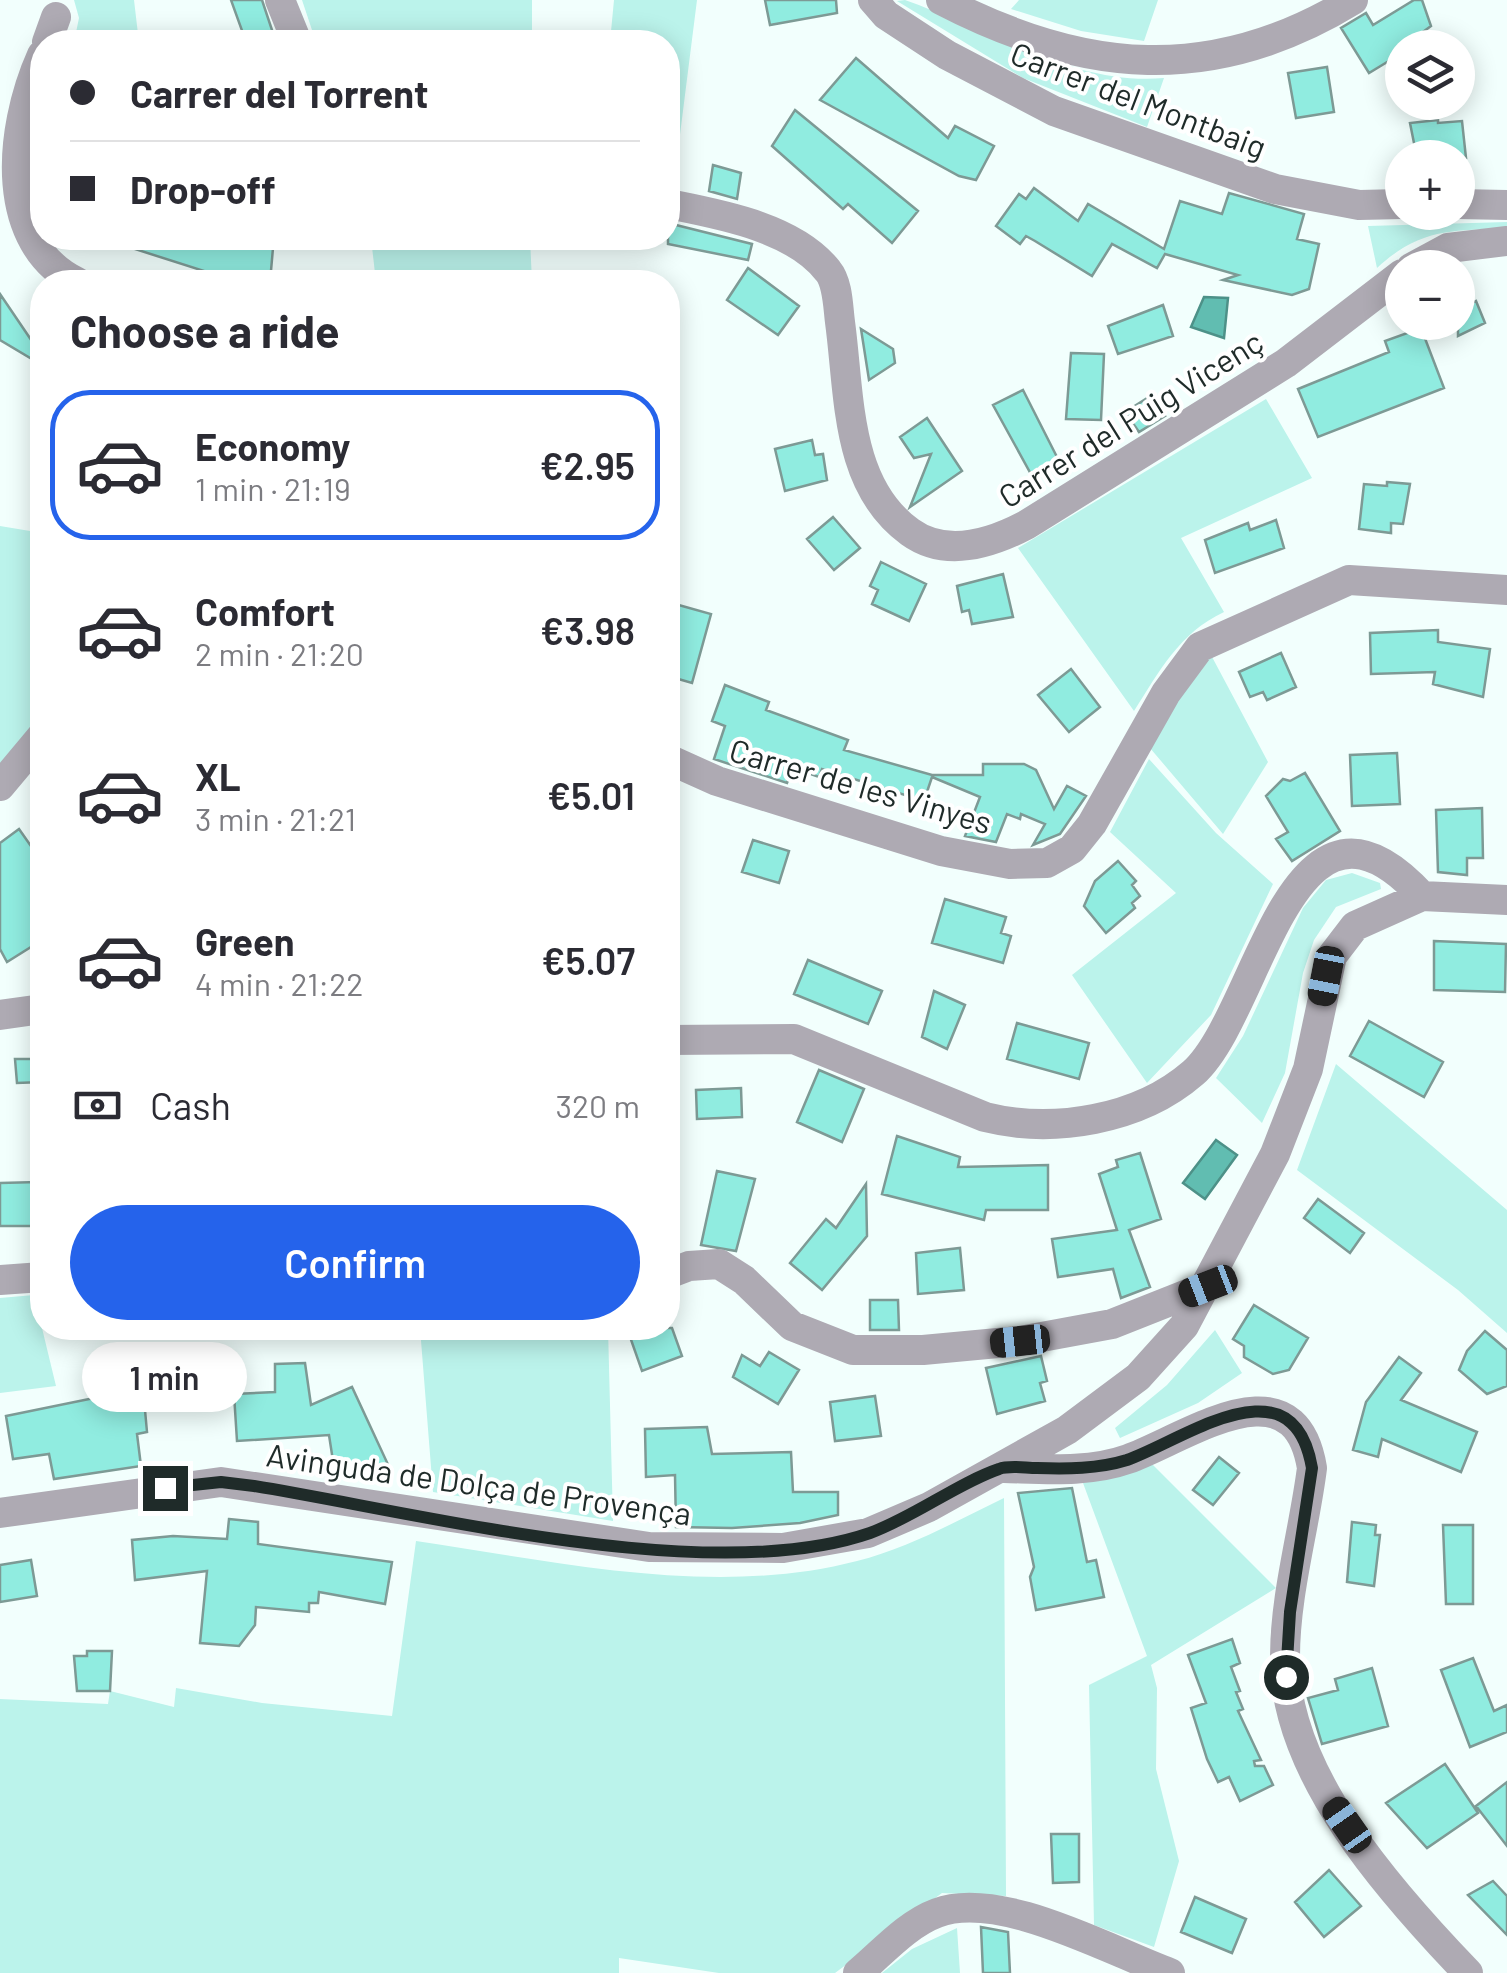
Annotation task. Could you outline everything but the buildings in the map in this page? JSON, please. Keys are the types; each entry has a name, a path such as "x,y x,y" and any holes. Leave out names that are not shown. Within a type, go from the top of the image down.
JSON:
{"street":[{"path":"280,0 292,30"},
{"name":"Carrer del Montbaig","path":"873,0 886,15 947,55 1054,111 1275,189 1360,205 1385,204"},
{"name":"Carrer del Montbaig","path":"941,0 1036,41 1102,56 1180,62 1275,38 1353,0"},
{"path":"30,84 5,145 4,202 24,249 52,270"},
{"path":"1475,204 1507,205"},
{"name":"Carrer del Puig Vicenç","path":"680,208 776,236 806,251 830,273 861,468 875,499 890,518 937,545 986,543 1026,526 1286,364 1385,287"},
{"path":"1444,250 1507,241"},
{"name":"Carrer de les Vinyes","path":"680,764 717,781 942,851 1010,864 1047,863 1072,848 1092,824 1166,693 1200,646 1350,580 1507,590"},
{"path":"0,786 30,750"},
{"path":"680,1040 794,1039 985,1117 1014,1124 1066,1124 1146,1104 1194,1072 1221,1037 1281,911 1316,866 1339,855 1379,860 1396,867 1422,896"},
{"name":"Avinguda de Dolça de Provença","path":"0,1513 221,1482 595,1542 700,1551 784,1548 868,1533 1068,1430 1138,1377 1184,1326 1275,1154 1308,1068 1332,956 1355,926 1422,896 1507,900"},
{"path":"0,1015 30,1011"},
{"path":"680,1269 719,1264 744,1280 792,1326 852,1350 923,1350 1020,1341 1112,1324 1208,1286"},
{"path":"0,1280 30,1277"},
{"path":"1000,1468 1078,1469 1125,1460 1238,1412 1266,1412 1297,1432 1308,1448 1312,1468 1284,1656 1287,1697 1299,1737 1314,1774 1362,1848 1468,1973"},
{"path":"858,1973 936,1913 976,1906 1028,1919 1170,1973"}],"shaded area":[{"path":"74,0 134,0 138,30 76,30 79,18"},
{"path":"302,0 532,0 532,30 312,30"},
{"path":"614,0 697,0 680,135 680,30 611,30"},
{"path":"905,0 1064,64 1130,78 1164,78 1147,127 1023,78 897,1"},
{"path":"1019,0 1158,0 1144,41 1081,31 1011,9"},
{"path":"1507,222 1507,228 1475,230 1475,223"},
{"path":"1368,226 1385,226 1385,230 1471,230 1437,234 1400,250 1385,250 1385,262 1377,268"},
{"path":"372,250 531,250 531,270 375,270"},
{"path":"1204,297 1228,298 1224,338 1191,327"},
{"path":"1266,399 1312,478 1181,538 1224,612 1182,642 1134,711 1018,548"},
{"path":"0,526 30,531 30,729 0,765"},
{"path":"1211,655 1268,762 1223,834 1150,748 1179,695"},
{"path":"1149,759 1216,833 1273,884 1211,1015 1147,1083 1072,975 1176,893 1110,832"},
{"path":"1352,873 1380,883 1381,889 1336,907 1314,940 1303,973 1285,1073 1262,1123 1216,1078 1243,1036 1303,908 1326,880"},
{"path":"1336,1064 1507,1210 1507,1333 1458,1290 1297,1170"},
{"path":"1216,1140 1237,1155 1205,1199 1183,1183"},
{"path":"30,1295 30,1340 45,1340 56,1386 0,1393 0,1298"},
{"path":"1215,1330 1242,1373 1198,1403 1120,1438 1115,1428 1167,1385"},
{"path":"421,1340 608,1340 613,1521 433,1492"},
{"path":"1152,1464 1276,1588 1151,1665 1157,1688 1156,1769 1179,1861 1154,1947 1094,1925 1089,1685 1147,1656 1083,1483"},
{"path":"1004,1498 1006,1896 942,1893 835,1973 719,1973 619,1958 619,1973 0,1973 0,1699 108,1704 110,1691 174,1707 176,1688 262,1703 392,1716 416,1541 636,1573 748,1576 803,1572 876,1556"},
{"path":"957,1928 960,1973 882,1973 912,1949"}],"route":[{"path":"165,1488 221,1482 254,1486 622,1545 700,1551 784,1548 868,1533 929,1507 1000,1468 1078,1469 1125,1460 1215,1419 1238,1412 1266,1412 1284,1420 1297,1432 1308,1448 1312,1468 1284,1656 1286,1677"}]}
